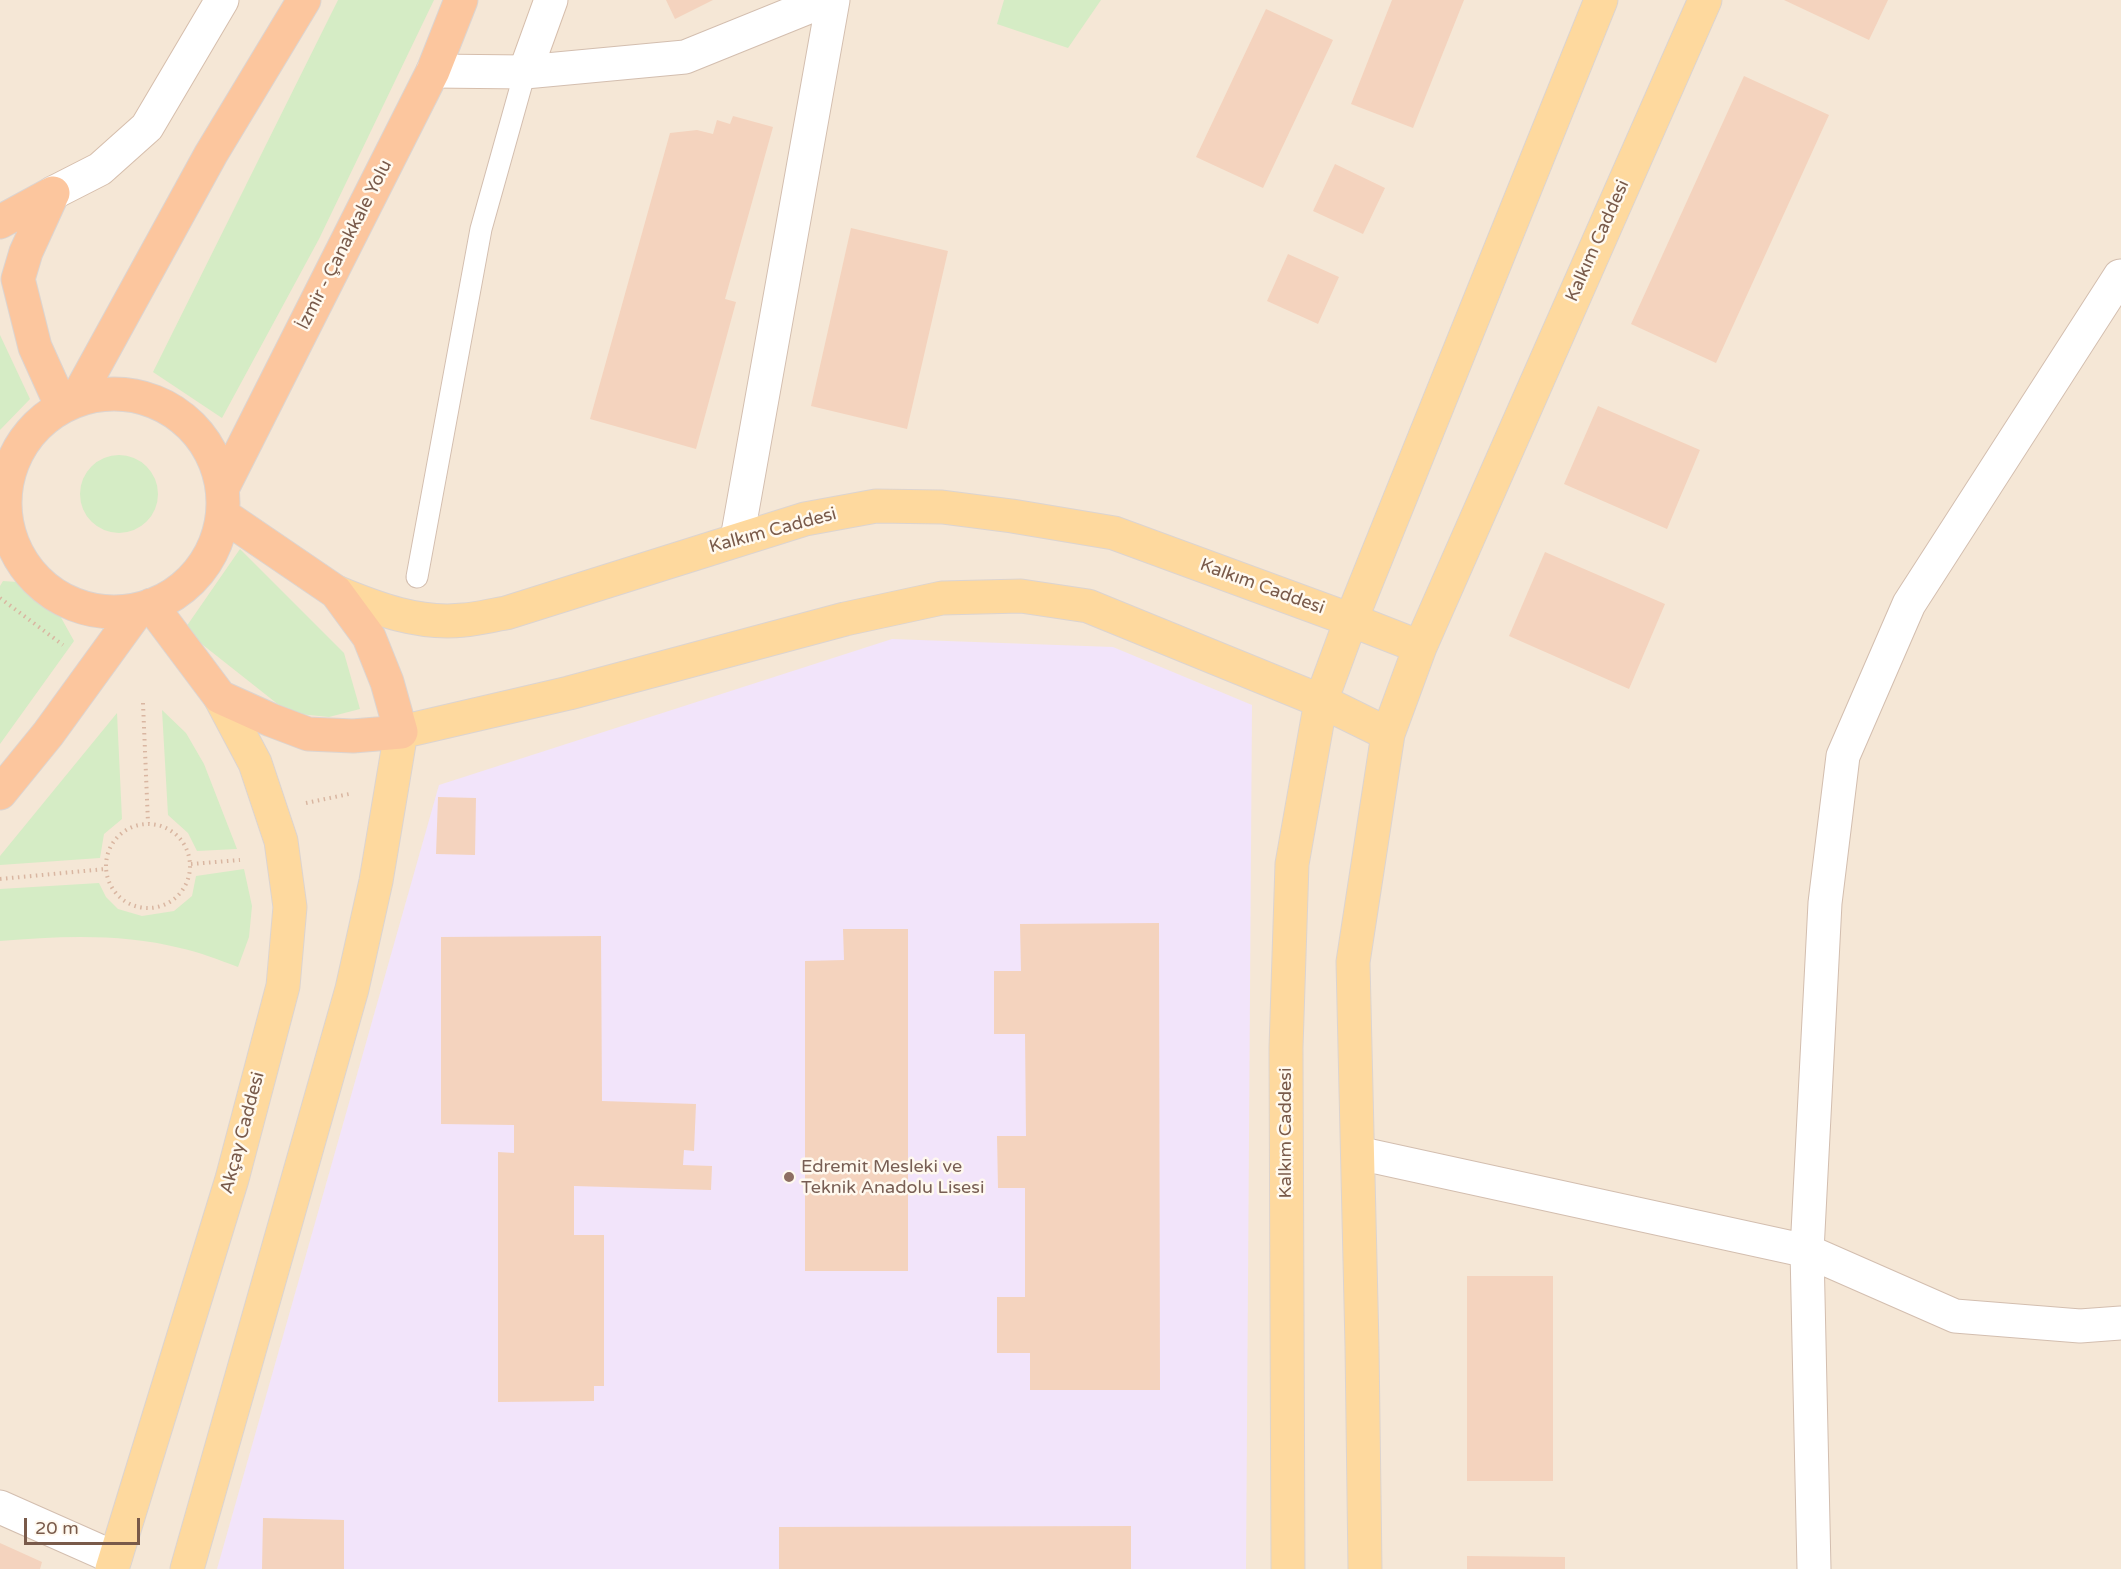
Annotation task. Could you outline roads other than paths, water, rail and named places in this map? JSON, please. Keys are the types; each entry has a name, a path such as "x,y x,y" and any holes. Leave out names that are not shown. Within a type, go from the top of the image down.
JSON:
{"highway":[{"name":"İzmir - Çanakkale Yolu","path":"69,403 211,154 304,0"},
{"name":"İzmir - Çanakkale Yolu","path":"223,501 216,460 201,436 182,416 158,401 131,393 104,393 69,403 50,414 28,435 13,461 5,490 3,513 14,549 31,574 53,594 79,607 108,613 145,608 163,601 186,586 204,566 217,542 223,501 433,71 461,0"},
{"path":"0,222 53,193"},
{"path":"53,193 26,252 18,279 35,347 69,403"},
{"path":"145,608 220,697 308,734 353,736 401,732 387,682 369,637 336,592 223,501"},
{"name":"İzmir - Çanakkale Yolu","path":"0,793 145,608"}],"main road":[{"name":"Kalkım Caddesi","path":"1288,1569 1286,1048 1292,875 1321,701 1351,620 1601,0"},
{"name":"Kalkım Caddesi","path":"1365,1569 1353,962 1388,734 1420,648 1705,0"},
{"name":"Kalkım Caddesi","path":"336,592 378,610 425,620 463,620 506,613 806,519 876,506 942,507 1114,533 1351,620 1420,648"},
{"path":"187,1569 352,988 376,881 401,732 569,693 845,620 942,598 1021,596 1088,606 1321,701 1388,734"},
{"name":"Akçay Caddesi","path":"114,1563 232,1179 283,986 290,907 281,841 255,763 220,697"}],"street":[{"path":"53,193 100,170 147,127 222,0"},
{"path":"525,72 551,0"},
{"path":"433,71 525,72 684,57 826,0"},
{"path":"737,539 833,0"},
{"path":"1814,1569 1807,1251 1825,903 1843,756 1909,604 2120,276"},
{"path":"1358,1153 1807,1251 1955,1316 2080,1326 2121,1323"},
{"path":"0,1507 114,1563"}],"lane":[{"path":"417,577 481,230 525,72"}],"place":[{"name":"Edremit Mesleki ve Teknik Anadolu Lisesi","path":"789,1177"}]}
